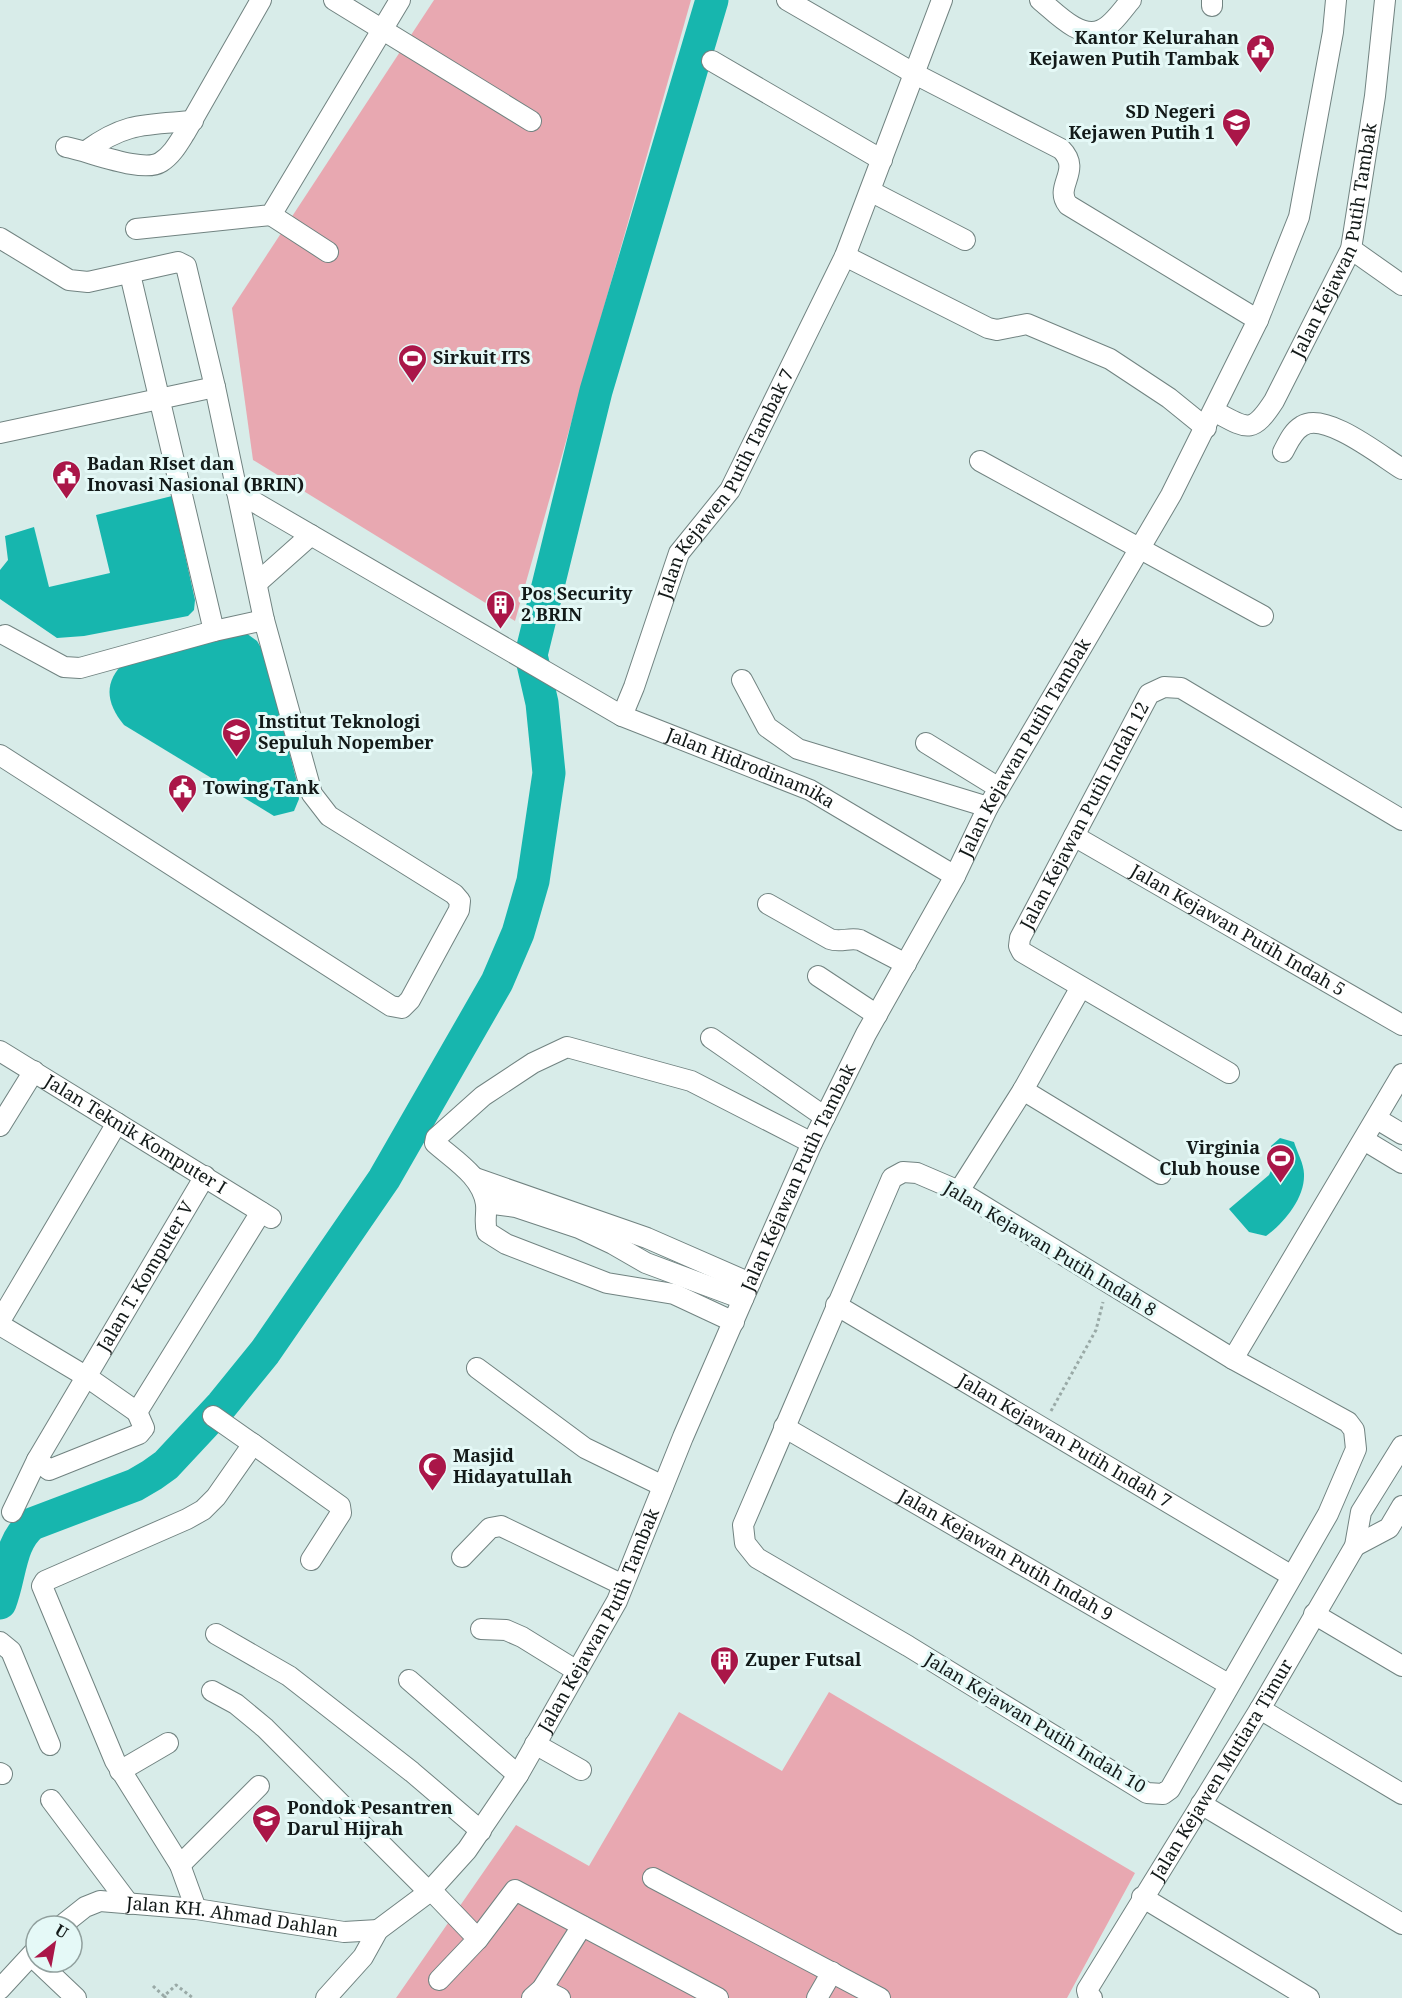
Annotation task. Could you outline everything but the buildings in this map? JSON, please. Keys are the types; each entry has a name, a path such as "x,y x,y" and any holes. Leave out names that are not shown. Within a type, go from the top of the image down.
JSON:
{"street":[{"path":"66,147 143,166 159,163 172,153 193,121 261,0"},
{"path":"334,0 382,32 531,121"},
{"path":"271,215 400,0"},
{"path":"787,0 915,74 1061,149 1069,158 1071,166 1064,191 1068,205 1258,320"},
{"name":"Jalan Kejawen Putih Tambak 7","path":"622,716 679,553 730,490 845,256 942,0"},
{"path":"1040,0 1074,27 1092,32 1106,27 1131,0"},
{"name":"Jalan Kejawan Putih Tambak","path":"378,1930 430,1891 481,1831 536,1744 577,1671 623,1585 747,1291 825,1117 877,1015 955,876 988,807 1141,548 1210,419 1258,320 1299,217 1333,32 1336,0"},
{"name":"Jalan Kejawan Putih Tambak","path":"1210,419 1248,428 1261,421 1274,401 1351,249 1375,96 1385,0"},
{"path":"712,61 882,160"},
{"path":"86,151 111,133 132,126 193,121"},
{"path":"870,191 965,240"},
{"path":"136,228 271,215 328,252"},
{"path":"0,238 69,280 88,282 178,262 186,266 215,387 264,620 312,794 320,807 367,841 454,894 460,901 459,910 410,1000 402,1008 391,1006 0,755"},
{"path":"1351,249 1402,285"},
{"path":"845,256 988,328 997,330 1027,324 1110,359 1169,398 1210,419"},
{"path":"130,274 214,631"},
{"path":"0,433 215,387"},
{"path":"1283,452 1294,432 1301,426 1322,423 1402,469"},
{"path":"980,461 1263,616"},
{"name":"Jalan Hidrodinamika","path":"237,492 622,716 810,790 955,876"},
{"path":"257,583 310,535"},
{"path":"5,634 64,667 80,668 214,631 264,620"},
{"path":"742,680 767,726 798,749 988,807"},
{"name":"Jalan Kejawan Putih Indah 12","path":"1081,987 1022,952 1019,946 1020,938 1149,694 1164,687 1180,688 1402,820"},
{"path":"926,743 999,788"},
{"name":"Jalan Kejawan Putih Indah 5","path":"1074,836 1402,1025"},
{"path":"768,904 830,939 838,942 852,938 860,940 906,964"},
{"path":"818,976 877,1015"},
{"path":"959,1191 1023,1090 1081,987 1229,1073"},
{"path":"711,1038 825,1117"},
{"path":"747,1291 647,1238 475,1178 435,1143 436,1138 483,1095 533,1063 567,1047 691,1082 812,1143"},
{"name":"Jalan Teknik Komputer I","path":"0,1052 266,1215 137,1412"},
{"path":"0,1126 34,1071"},
{"path":"1233,1359 1402,1074"},
{"path":"1023,1090 1161,1174"},
{"path":"1377,1119 1402,1134"},
{"path":"37,1460 49,1470 139,1434 144,1428 137,1412 87,1377 0,1323 117,1123"},
{"path":"1364,1140 1402,1164"},
{"name":"Jalan Kejawan Putih Indah 8","path":"757,1558 745,1543 743,1525 892,1178 903,1172 918,1173 959,1191 1233,1359 1348,1422"},
{"name":"Jalan T. Komputer V","path":"12,1512 37,1460 205,1176"},
{"path":"475,1178 486,1203 487,1232 506,1244 607,1283 674,1294 734,1322"},
{"path":"486,1203 516,1208 579,1228 646,1263 747,1291"},
{"path":"641,1289 646,1263"},
{"name":"Jalan Kejawan Putih Indah 7","path":"836,1305 1292,1576"},
{"path":"477,1368 585,1448 663,1486"},
{"path":"213,1416 340,1506 341,1513 311,1560"},
{"name":"Jalan Kejawan Putih Indah 10","path":"757,1558 908,1646 1147,1793 1163,1794 1170,1790 1228,1684 1328,1514 1353,1458 1356,1437 1348,1422"},
{"name":"Jalan Kejawan Putih Indah 9","path":"784,1427 1228,1684"},
{"path":"196,1909 180,1865 120,1771 42,1586 45,1581 187,1520 216,1497 253,1444"},
{"name":"Jalan Kejawen Mutiara Timur","path":"1090,1994 1142,1897 1260,1709 1355,1546 1361,1512 1402,1446"},
{"path":"1396,1532 1402,1506"},
{"path":"1361,1512 1396,1532"},
{"path":"462,1557 490,1528 501,1526 623,1585"},
{"path":"1355,1546 1396,1532"},
{"path":"1314,1614 1402,1666"},
{"path":"481,1629 506,1630 577,1671"},
{"path":"216,1634 289,1676 412,1772 481,1831"},
{"path":"0,1642 12,1651 50,1745"},
{"path":"409,1680 518,1774"},
{"path":"212,1691 236,1704 265,1728 478,1939"},
{"path":"1260,1709 1402,1794"},
{"path":"120,1771 168,1743"},
{"path":"536,1744 581,1770"},
{"path":"180,1865 259,1786"},
{"path":"51,1800 129,1904"},
{"path":"1201,1804 1402,1924"},
{"path":"653,1878 880,1998"},
{"path":"439,1980 478,1939 515,1890 718,1998"},
{"path":"1142,1897 1309,1998"},
{"name":"Jalan KH. Ahmad Dahlan","path":"76,1914 85,1907 100,1902 196,1909 344,1932 378,1930"},
{"path":"545,1995 582,1926"},
{"path":"326,1998 363,1957 378,1930"},
{"path":"2,1984 24,1966"},
{"path":"817,1998 832,1972"},
{"path":"52,1974 76,1998"}],"path":[{"path":"1044,1429 1053,1403 1084,1356 1096,1330 1110,1284"},
{"path":"153,1986 165,1997 176,1985 193,1998"}],"shaded area":[{"name":"Sirkuit ITS","path":"434,0 691,0 515,621 253,460 232,308"},
{"path":"829,1692 1135,1873 1067,1998 396,1998 516,1825 589,1866 679,1712 782,1771"}],"water":[{"path":"172,496 195,600 194,610 188,616 84,636 57,638 0,599 0,570 8,560 5,536 34,527 49,587 110,573 96,515"},
{"path":"246,633 257,641 263,651 297,782 299,799 294,811 274,816 124,725 113,709 111,701 110,685 113,677 125,662"},
{"name":"Virginia Club house","path":"1280,1138 1294,1142 1303,1166 1303,1183 1292,1209 1266,1236 1249,1232 1229,1209 1269,1175 1274,1164 1271,1146"}],"waterway":[{"path":"0,1603 19,1540 32,1524 135,1485 166,1465 222,1405 265,1352 384,1179 497,982 518,933 533,881 549,773 542,703 531,655 596,391 712,0"}],"place":[{"name":"Kantor Kelurahan Kejawen Putih Tambak","path":"1260,74"},
{"name":"SD Negeri Kejawen Putih 1","path":"1236,148"},
{"name":"Sirkuit ITS","path":"412,384"},
{"name":"Badan RIset dan Inovasi Nasional (BRIN)","path":"66,500"},
{"name":"Pos Security 2 BRIN","path":"500,630"},
{"name":"Institut Teknologi Sepuluh Nopember","path":"237,758"},
{"name":"Towing Tank","path":"182,814"},
{"name":"Virginia Club house","path":"1281,1184"},
{"name":"Masjid Hidayatullah","path":"432,1492"},
{"name":"Zuper Futsal","path":"724,1686"},
{"name":"Pondok Pesantren Darul Hijrah","path":"266,1844"}]}
